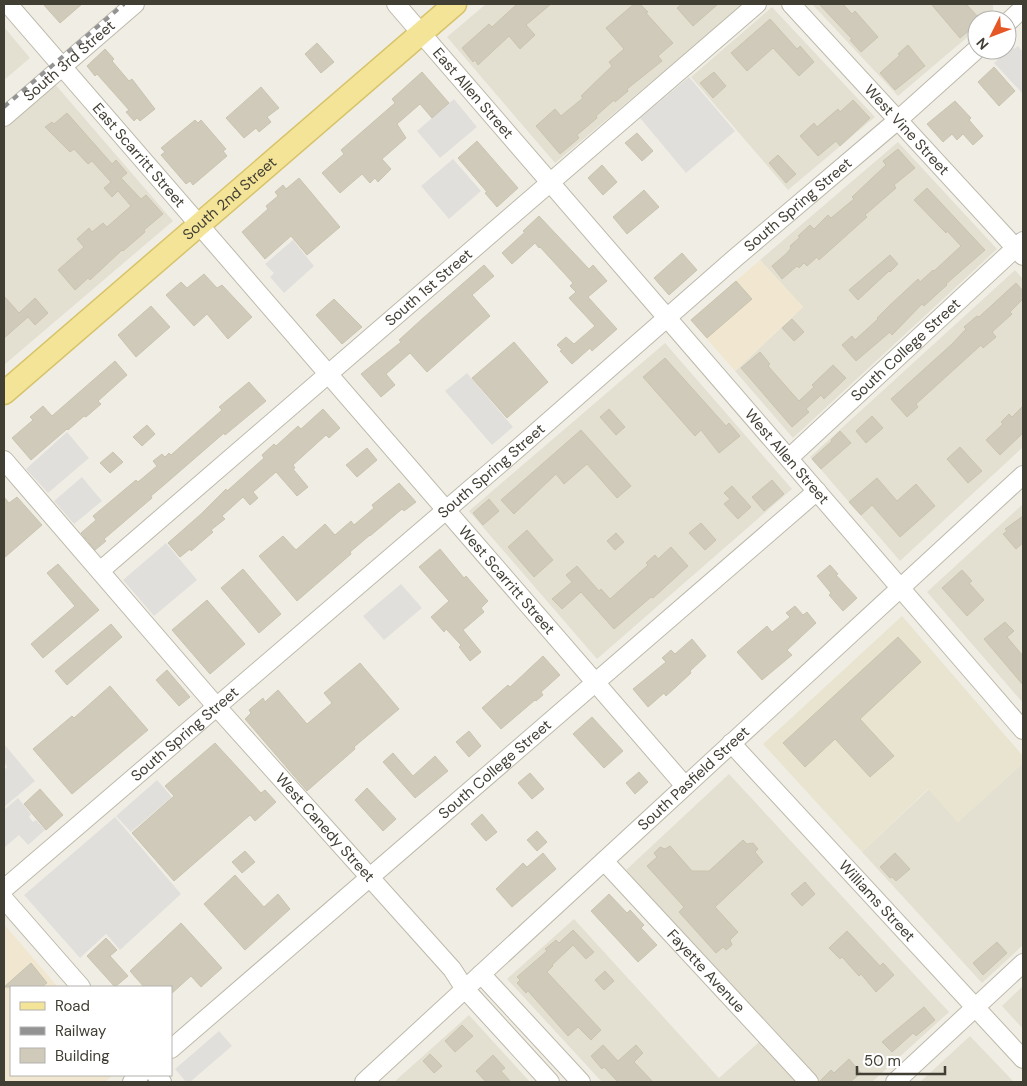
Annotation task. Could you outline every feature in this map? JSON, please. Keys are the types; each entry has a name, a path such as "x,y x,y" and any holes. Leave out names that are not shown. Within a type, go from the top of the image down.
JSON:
{"main road":[{"name":"South 2nd Street","path":"4,393 455,4"}],"street":[{"name":"East Scarritt Street","path":"8,4 328,375"},
{"name":"South 3rd Street","path":"4,118 136,4"},
{"name":"East Allen Street","path":"396,4 550,182"},
{"name":"South 1st Street","path":"100,571 757,4"},
{"name":"West Vine Street","path":"792,4 1021,249"},
{"name":"South Spring Street","path":"4,889 967,59"},
{"name":"West Allen Street","path":"550,182 1023,730"},
{"name":"South College Street","path":"789,458 1021,249"},
{"name":"West Scarritt Street","path":"328,375 685,786"},
{"name":"West Canedy Street","path":"4,460 216,706 452,969 465,989 550,1082"},
{"name":"South Pasfield Street","path":"364,1082 1023,475"},
{"name":"South College Street","path":"172,1047 817,491"},
{"name":"Williams Street","path":"731,743 1023,1059"},
{"name":"Fayette Avenue","path":"604,861 809,1082"},
{"path":"4,899 80,986"},
{"path":"895,1082 1023,964"},
{"path":"481,974 581,1082"}],"shaded area":[{"path":"486,4 744,4 555,163 447,37"},
{"path":"812,4 993,4 993,10 967,10 967,37 898,96"},
{"path":"772,7 875,117 788,190 691,77"},
{"path":"4,27 30,58 4,80"},
{"path":"1018,46 1023,52 1023,94 994,63 997,60 1017,60"},
{"path":"689,77 735,131 686,173 640,118"},
{"path":"54,83 173,221 4,365 4,128"},
{"path":"454,99 477,127 440,158 417,131"},
{"path":"898,142 997,249 793,438 735,371 803,307 760,260"},
{"path":"453,159 481,191 449,219 421,186"},
{"path":"293,240 314,266 284,293 270,277 274,273 265,264"},
{"path":"760,260 803,307 735,371 690,320"},
{"path":"1015,270 1023,279 1023,447 900,561 810,457"},
{"path":"665,343 792,489 597,659 469,511"},
{"path":"467,373 513,427 492,445 445,391"},
{"path":"67,432 89,458 48,493 26,469"},
{"path":"82,477 102,501 74,524 54,501"},
{"path":"1023,504 1023,703 927,592"},
{"path":"166,543 197,580 154,616 123,580"},
{"path":"401,584 422,608 384,640 363,616"},
{"path":"902,616 1023,756 1023,763 958,822 928,789 862,852 763,744"},
{"path":"4,744 35,781 4,807 4,770 7,767 4,762"},
{"path":"1023,763 1023,945 982,983 862,852 929,789 958,822"},
{"path":"729,774 949,1012 872,1082 815,1082 626,870"},
{"path":"157,780 172,797 131,832 116,816"},
{"path":"18,798 31,814 29,817 33,822 36,820 45,830 28,845 19,835 4,848 4,810"},
{"path":"115,817 181,894 120,950 106,934 80,958 24,895"},
{"path":"574,919 719,1078 759,1042 797,1082 602,1082 507,979"},
{"path":"4,924 57,986 10,986 10,1076 112,1076 105,1082 4,1082"},
{"path":"1023,986 1023,1029 1002,1006"},
{"path":"469,1015 530,1082 394,1082"},
{"path":"219,1031 232,1046 190,1082 186,1082 175,1069"},
{"path":"970,1036 1014,1082 920,1082"}],"building":[{"path":"43,4 82,4 60,23"},
{"path":"517,4 551,4 526,25 535,35 520,49 509,36 478,65 475,60 473,62 462,48 489,24 492,27"},
{"path":"634,4 640,4 648,12 646,13 673,43 658,56 662,61 596,116 597,118 577,135 579,138 560,154 536,126 555,109 561,116 583,98 581,96 612,66 609,62 624,49 606,28"},
{"path":"682,4 718,4 693,26 677,8"},
{"path":"819,4 843,4 852,14 855,11 878,37 861,52 850,40 852,39"},
{"path":"931,4 966,4 972,10 967,10 967,32 960,38"},
{"path":"770,19 797,49 800,46 814,62 799,76 773,48 747,71 731,53"},
{"path":"317,43 334,62 321,73 305,54"},
{"path":"908,45 925,66 895,90 880,73"},
{"path":"105,49 114,59 112,61 129,81 132,79 155,109 140,121 137,118 134,121 126,112 129,110 97,74 95,76 87,66"},
{"path":"994,67 1015,91 999,106 978,82"},
{"path":"422,72 449,103 432,118 420,104 397,124 406,138 382,159 391,169 378,182 375,178 370,183 362,174 340,193 322,173 344,154 341,150 395,103 392,99"},
{"path":"714,72 726,86 713,98 700,83"},
{"path":"261,87 279,108 267,117 271,122 259,132 256,128 244,138 226,118"},
{"path":"853,100 870,118 840,146 836,141 818,156 800,136 814,123 817,127 838,109 840,112"},
{"path":"955,101 971,118 969,120 983,136 973,145 963,134 957,140 952,134 943,142 927,124"},
{"path":"67,113 112,164 116,160 127,173 121,178 141,199 146,195 163,214 90,280 88,278 75,290 58,270 84,247 77,239 89,228 92,232 103,223 107,227 131,206 118,191 112,197 104,188 111,182 92,161 88,164 74,149 70,152 45,127 52,122 54,124"},
{"path":"195,120 198,123 201,120 226,149 223,151 227,156 193,185 190,181 186,184 161,155 165,152 161,148"},
{"path":"637,133 653,151 642,161 625,143"},
{"path":"477,141 518,188 497,207 485,193 487,192 458,158"},
{"path":"898,149 915,168 894,185 896,188 865,215 867,217 819,260 817,257 807,266 804,263 799,268 797,266 782,279 772,266 787,253 791,248 790,246 800,237 798,236 810,225 814,229 828,215 831,218 854,199 852,197 886,165 883,161"},
{"path":"778,155 796,174 786,183 769,163"},
{"path":"602,165 617,182 603,195 588,178"},
{"path":"299,178 340,227 307,255 291,236 265,259 242,232 268,209 266,206 278,196 275,192 283,185 286,189"},
{"path":"927,188 985,250 924,306 922,304 892,335 890,332 856,361 842,345 852,336 855,340 918,279 920,282 961,246 914,200"},
{"path":"644,190 659,207 627,234 613,217"},
{"path":"539,216 589,269 593,265 607,281 588,297 617,329 592,351 590,348 572,364 557,345 566,337 574,344 595,326 569,298 576,292 570,286 573,283 535,243 512,264 502,253"},
{"path":"682,253 697,270 669,295 654,278"},
{"path":"890,255 898,264 858,300 849,290"},
{"path":"484,265 494,276 472,295 490,316 427,372 410,353 386,374 395,385 381,397 361,374 401,342 399,340"},
{"path":"204,274 217,288 222,285 252,317 228,339 207,314 194,326 166,295 181,282 187,288"},
{"path":"736,281 752,299 707,338 691,320"},
{"path":"1016,283 1023,291 1023,299 1010,312 1012,314 992,332 996,337 983,348 981,345 916,404 918,407 907,417 891,399 952,344 966,329 964,327 977,316 979,317"},
{"path":"4,296 19,313 35,298 48,313 35,325 28,317 4,338"},
{"path":"334,299 362,327 342,344 316,315"},
{"path":"151,306 170,327 136,357 118,335"},
{"path":"792,319 804,332 794,341 782,328"},
{"path":"514,342 548,382 507,418 472,378"},
{"path":"760,352 770,364 768,366 799,401 814,387 812,385 833,365 846,378 824,399 821,395 806,409 809,412 792,427 741,368"},
{"path":"665,358 726,426 729,423 740,436 719,453 701,430 695,436 643,377"},
{"path":"115,361 127,375 98,401 101,404 86,417 84,416 67,429 31,460 12,438 33,420 30,417 43,406 52,416"},
{"path":"249,382 266,401 225,435 224,433 151,496 152,498 104,539 106,541 95,550 81,533 96,520 93,516 136,480 138,482 157,466 153,461 162,454 165,457 169,453 171,455 222,410 219,407"},
{"path":"1023,406 1023,433 1000,455 986,440 1003,424 1001,422 1009,414 1012,417"},
{"path":"323,409 340,428 329,438 326,435 293,465 295,468 293,469 308,487 297,496 276,472 253,492 258,498 250,505 243,497 222,516 225,519 211,530 213,532 191,551 190,549 180,557 168,543 226,489 227,491 264,458 262,455 274,444 276,446 298,426 301,429"},
{"path":"609,409 625,427 616,435 600,417"},
{"path":"872,416 883,428 866,443 856,431"},
{"path":"147,425 155,434 142,446 133,437"},
{"path":"581,430 631,486 617,498 587,464 564,484 556,474 514,514 501,500"},
{"path":"840,431 851,443 821,469 812,459"},
{"path":"960,447 982,471 968,483 947,459"},
{"path":"367,448 377,460 357,477 346,465"},
{"path":"113,452 123,462 110,473 100,463"},
{"path":"877,478 897,501 916,484 935,506 900,537 872,505 861,515 849,502"},
{"path":"772,480 784,494 764,511 752,497"},
{"path":"399,483 416,502 404,511 402,509 370,535 297,601 259,556 283,536 296,550 325,524 335,535 351,521 354,525 374,508 372,505"},
{"path":"732,486 751,507 738,519 724,504 730,499 724,493"},
{"path":"4,497 9,503 17,497 42,525 4,558"},
{"path":"489,499 499,511 483,525 473,513"},
{"path":"1023,516 1023,543 1016,549 1003,534 1007,531 1005,529"},
{"path":"701,523 716,540 705,550 689,533"},
{"path":"527,530 553,560 534,577 508,547"},
{"path":"616,533 624,542 615,550 607,541"},
{"path":"671,547 688,566 653,598 651,597 614,629 581,592 562,609 552,599 572,582 566,575 577,566 599,591 601,589 610,599 648,565 646,563 655,555 658,559"},
{"path":"440,549 464,578 466,576 488,601 481,608 484,612 463,630 481,652 470,661 459,647 461,645 446,629 444,632 431,617 449,601 419,567"},
{"path":"58,564 99,610 43,658 31,644 75,606 47,573"},
{"path":"830,565 838,574 836,575 857,598 843,611 829,595 831,593 817,576"},
{"path":"243,569 281,614 259,633 221,588"},
{"path":"962,570 972,581 969,583 984,600 967,616 942,588"},
{"path":"207,600 245,644 210,674 172,630"},
{"path":"795,606 803,615 807,612 816,623 787,650 792,655 762,680 737,652 767,626 772,632 790,617 786,613"},
{"path":"1005,622 1014,631 1007,637 1023,656 1023,685 984,639"},
{"path":"111,624 122,637 67,685 55,671"},
{"path":"898,637 921,662 860,719 894,756 870,777 835,739 805,767 783,743"},
{"path":"692,639 706,656 666,696 664,693 648,707 633,689 666,662 662,658 671,650 675,654"},
{"path":"543,656 560,675 541,692 543,695 501,729 482,708 508,685 510,687"},
{"path":"360,663 399,709 354,747 355,749 307,791 245,719 251,713 249,710 263,698 265,702 278,690 307,724 332,703 324,693"},
{"path":"167,670 190,697 179,706 156,680"},
{"path":"110,686 148,730 72,794 33,749 72,716 74,718"},
{"path":"592,717 623,751 604,768 573,734"},
{"path":"469,731 481,746 469,757 456,742"},
{"path":"215,743 261,793 265,790 276,802 255,821 250,815 174,881 132,833 174,796 165,786"},
{"path":"393,753 413,776 435,756 448,771 415,798 383,762"},
{"path":"639,772 648,782 635,794 626,783"},
{"path":"530,773 544,789 532,799 518,783"},
{"path":"367,788 396,819 383,831 355,800"},
{"path":"40,789 63,815 46,830 24,804"},
{"path":"482,814 497,832 486,841 471,824"},
{"path":"537,831 547,842 537,851 527,840"},
{"path":"743,840 747,844 753,843 758,849 755,852 763,862 715,907 738,932 730,940 732,945 726,950 723,947 716,953 679,912 684,907 647,866 657,857 654,853 660,847 665,849 670,846 692,871 709,871"},
{"path":"245,851 255,862 242,873 232,862"},
{"path":"543,853 556,869 512,907 496,889 523,863 527,867"},
{"path":"895,853 910,869 896,881 892,877 890,878 880,867"},
{"path":"235,875 264,907 278,894 290,909 245,950 204,904"},
{"path":"805,882 815,894 802,906 791,894"},
{"path":"609,894 627,913 630,910 644,925 641,928 657,945 638,962 591,911"},
{"path":"181,923 222,968 201,987 191,976 172,993 172,986 143,986 130,971"},
{"path":"573,930 594,952 586,959 573,945 547,972 601,1030 591,1040 578,1027 568,1036 528,991 526,993 517,983 520,980 517,977 547,951 545,949 556,940 559,943"},
{"path":"847,931 880,966 883,963 894,975 876,992 861,974 859,976 842,957 840,959 829,948"},
{"path":"106,938 117,950 110,956 128,976 114,986 87,956"},
{"path":"997,942 1007,953 983,975 973,963"},
{"path":"31,963 47,983 42,986 4,987"},
{"path":"605,971 614,981 604,990 595,980"},
{"path":"924,1007 935,1020 916,1036 913,1033 892,1052 882,1042"},
{"path":"462,1025 473,1036 455,1052 445,1041"},
{"path":"603,1045 618,1061 636,1045 643,1053 634,1062 653,1082 618,1082 604,1067 602,1069 591,1056"},
{"path":"430,1054 442,1066 434,1073 423,1061"},
{"path":"493,1055 505,1068 501,1071 511,1082 486,1082 476,1071"},
{"path":"849,1059 861,1073 850,1082 819,1082 831,1070 834,1073"}],"railway":[{"path":"4,107 124,4"}]}
